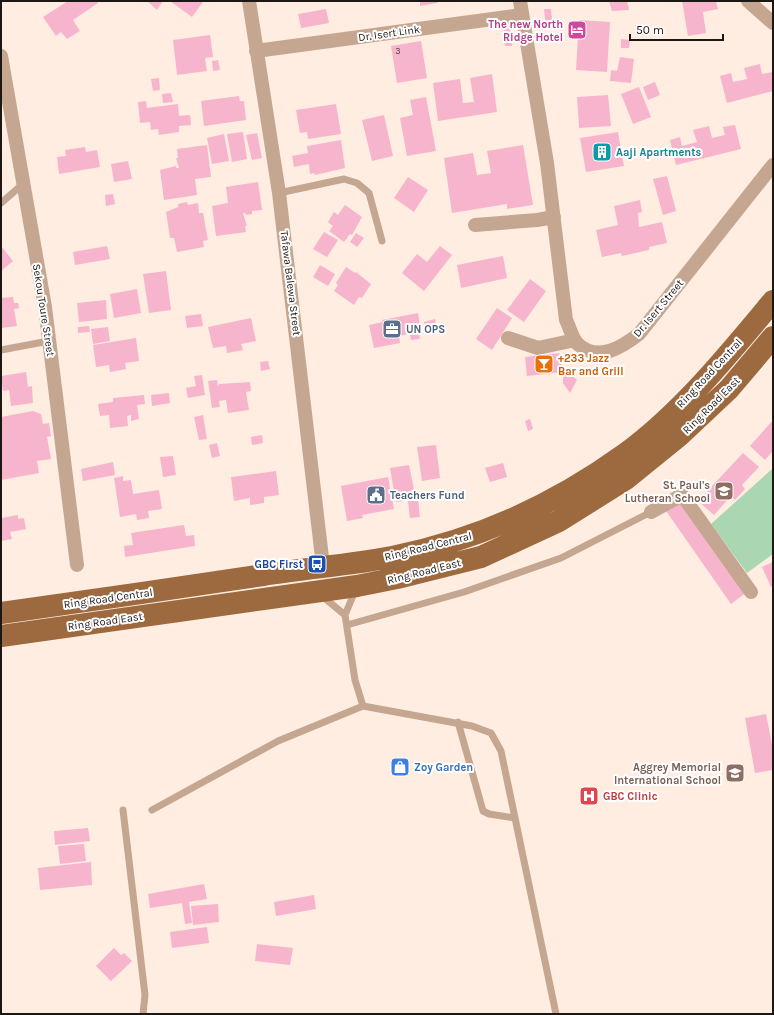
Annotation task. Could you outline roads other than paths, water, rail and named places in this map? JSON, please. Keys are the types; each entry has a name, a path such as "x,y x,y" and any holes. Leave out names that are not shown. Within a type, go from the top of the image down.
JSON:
{"main road":[{"name":"Ring Road Central","path":"1,613 393,557 475,535 526,514 585,481 626,453 680,406 722,362 773,301"},
{"name":"Ring Road East","path":"1,636 358,586 397,578 480,557 560,521 626,479 679,436 729,389 773,337"},
{"path":"216,582 220,605"}],"street":[{"name":"Tafawa Balewa Street","path":"249,1 279,194 323,566"},
{"path":"748,1 773,23"},
{"name":"Dr. Isert Link","path":"256,51 521,8"},
{"path":"508,338 538,348 575,340 566,320 554,216 521,8"},
{"name":"Sekou Toure Street","path":"1,56 3,80 23,184 49,340 77,565"},
{"name":"Dr. Isert Street","path":"575,340 579,345 591,351 605,353 621,347 638,334 773,165"},
{"path":"475,225 537,220 554,216"},
{"path":"651,512 682,495 751,592"}],"lane":[{"path":"279,194 344,179 357,183 369,193 382,241"},
{"path":"1,203 23,184"},
{"path":"1,350 49,340"},
{"path":"347,625 464,592 560,558 651,512"},
{"path":"358,586 345,615 355,680 363,706"},
{"path":"316,591 333,603 345,615"},
{"path":"152,810 278,741 363,706 458,722 491,733 501,751 556,1014"},
{"path":"458,722 483,811 489,814 515,818"},
{"path":"123,810 145,995 143,1014"}],"place":[{"name":"The new North Ridge Hotel","path":"577,30"},
{"name":"Aaji Apartments","path":"602,152"},
{"name":"UN OPS","path":"392,329"},
{"name":"+233 Jazz Bar and Grill","path":"544,364"},
{"name":"St. Paul's Lutheran School","path":"724,491"},
{"name":"Teachers Fund","path":"376,495"},
{"name":"GBC First","path":"317,564"},
{"name":"Zoy Garden","path":"400,767"},
{"name":"Aggrey Memorial International School","path":"735,773"},
{"name":"GBC Clinic","path":"589,796"}]}
